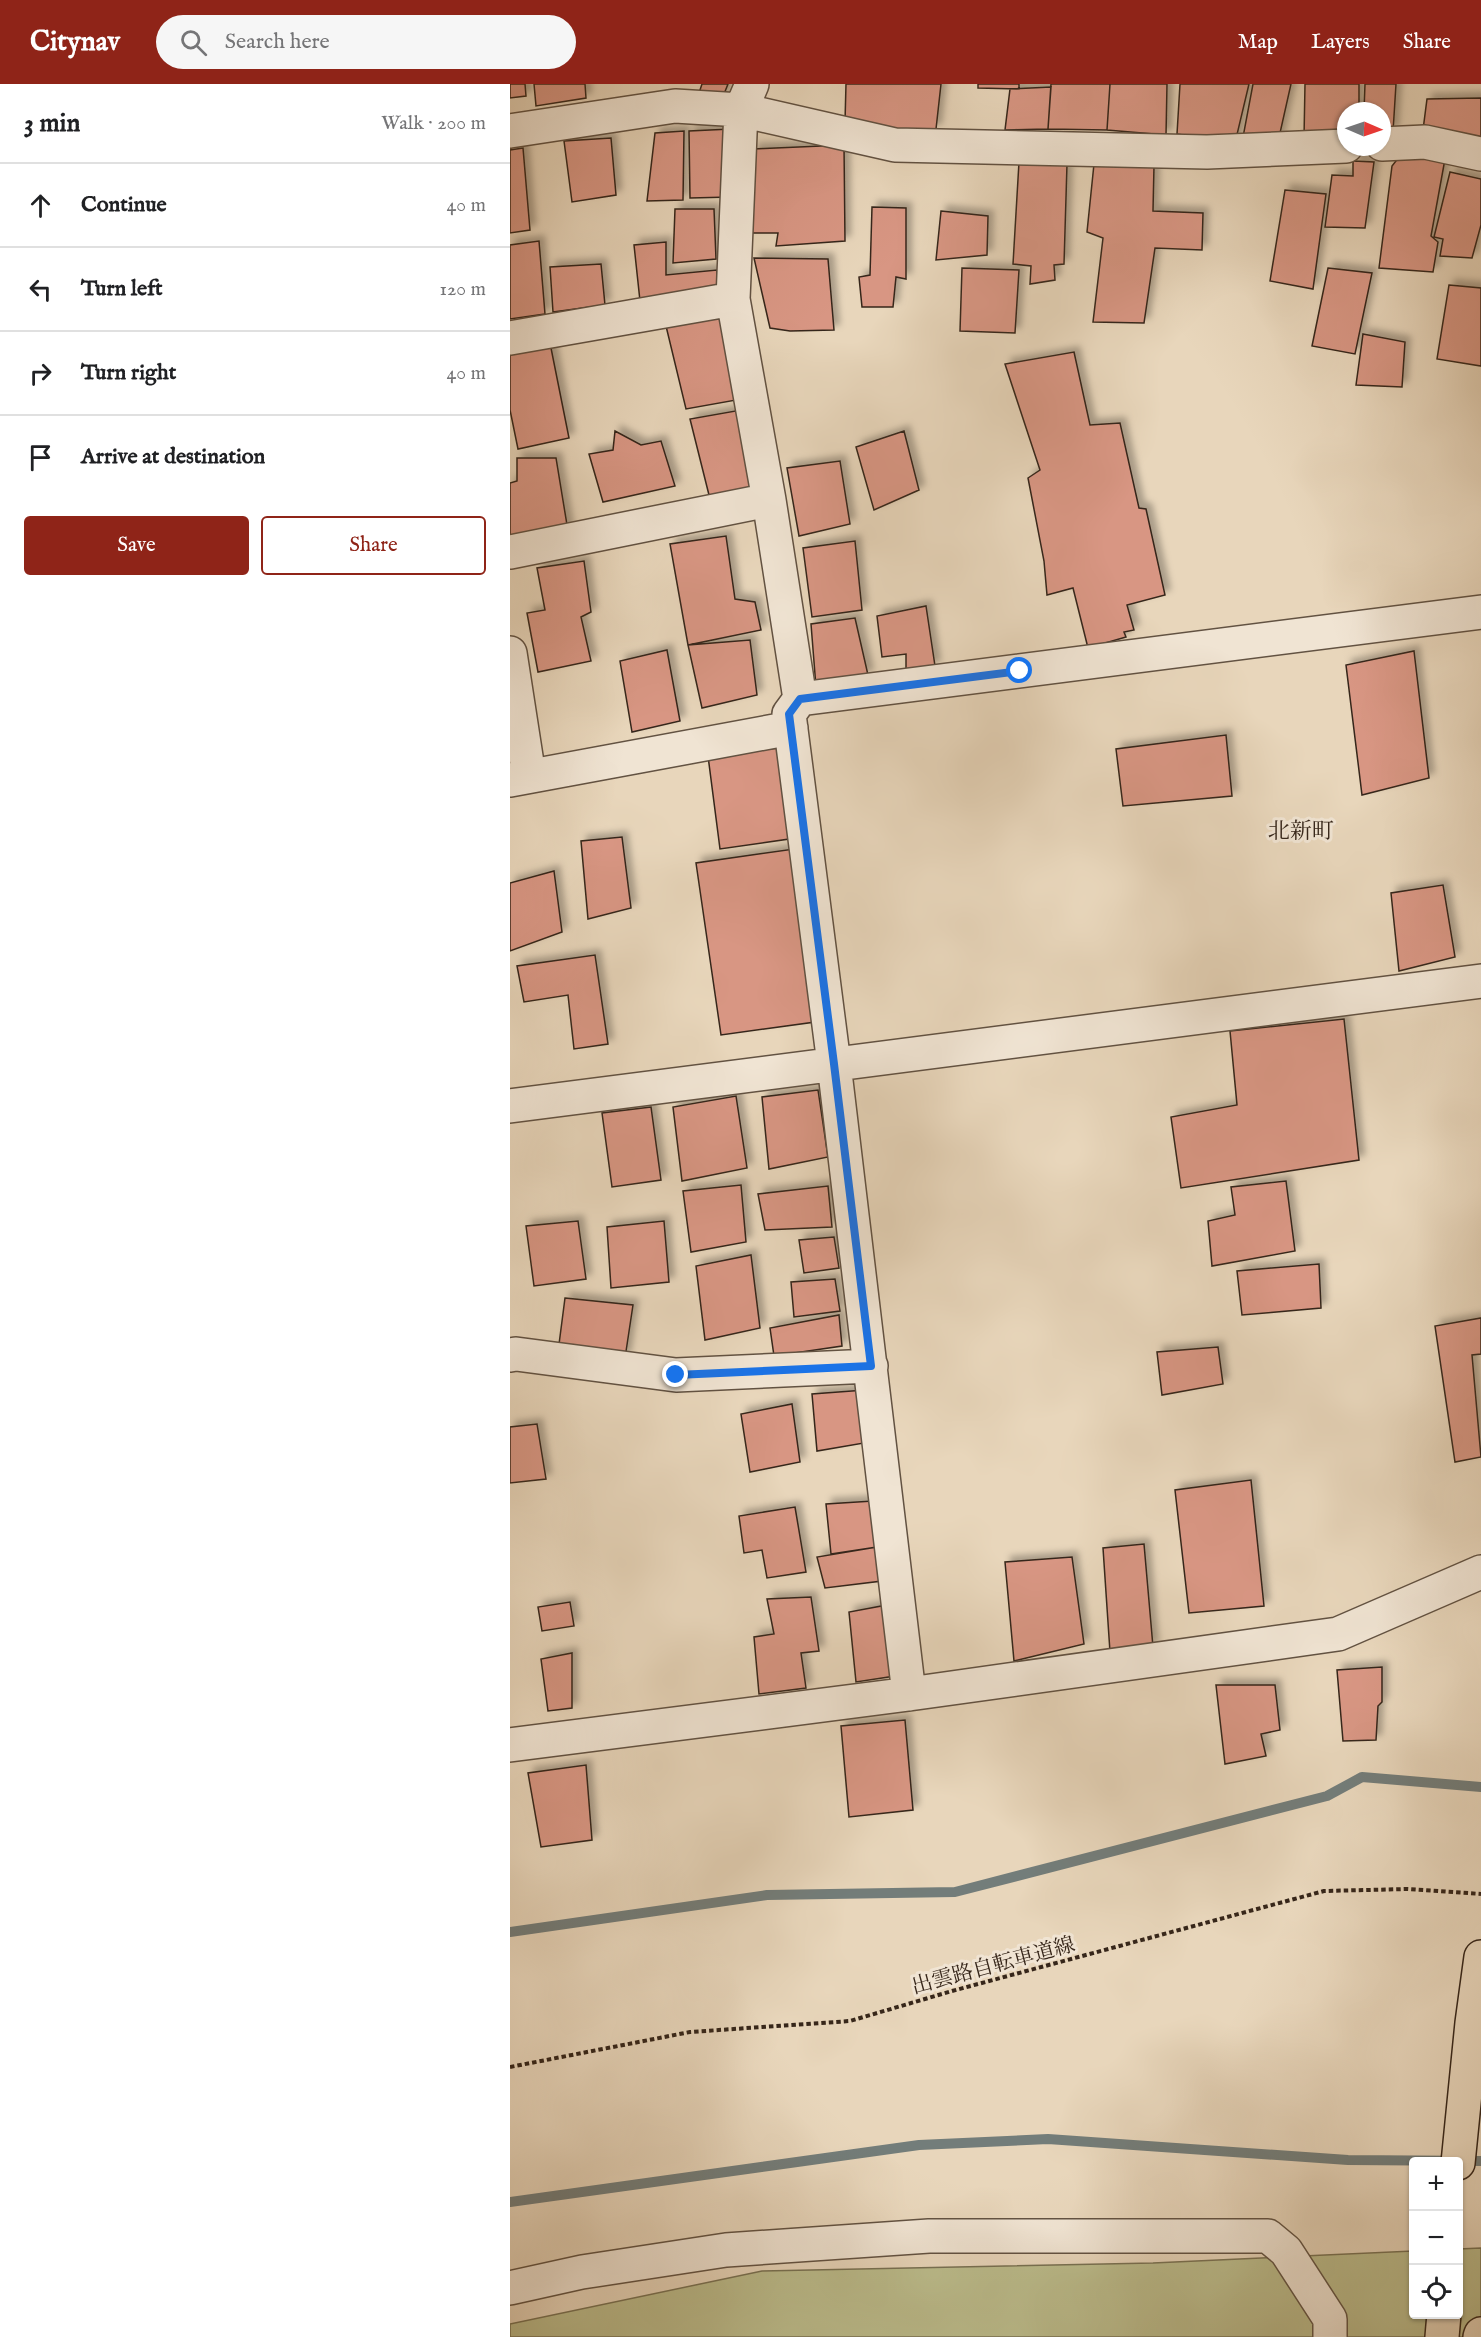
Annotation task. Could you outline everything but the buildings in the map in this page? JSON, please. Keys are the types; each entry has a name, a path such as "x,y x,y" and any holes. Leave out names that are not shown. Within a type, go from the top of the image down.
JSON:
{"highway":[{"path":"1459,2157 1481,1957"},
{"path":"1442,2337 1444,2319"}],"street":[{"path":"510,131 747,97 895,145 1207,152 1337,146"},
{"path":"747,97 733,299 769,500 909,1694"},
{"path":"1391,144 1425,142 1481,154"},
{"path":"510,338 733,299"},
{"path":"510,552 769,500"},
{"path":"510,652 520,778 795,714 1481,612"},
{"path":"510,1106 1481,981"},
{"path":"510,1355 676,1375 871,1366"},
{"path":"510,1745 909,1694 1338,1634 1481,1572"},
{"path":"510,2288 582,2272 738,2249 929,2236 1268,2236 1286,2252 1330,2319 1330,2337"}],"path":[{"name":"出雲路自転車道線","path":"510,2067 690,2032 850,2021 952,1991 1324,1891 1408,1889 1481,1894"}],"green space":[{"path":"1481,2248 1481,2337 510,2337 510,2324 762,2271 1153,2263 1409,2251 1409,2319 1463,2319 1463,2249"}],"waterway":[{"path":"510,1932 767,1895 955,1892 1327,1796 1362,1777 1481,1787"},
{"path":"510,2202 919,2145 1048,2139 1348,2160 1481,2161"}],"district":[{"name":"北新町","path":"1301,830"}],"route":[{"path":"676,1375 871,1366 789,714 800,699 1020,671"}]}
